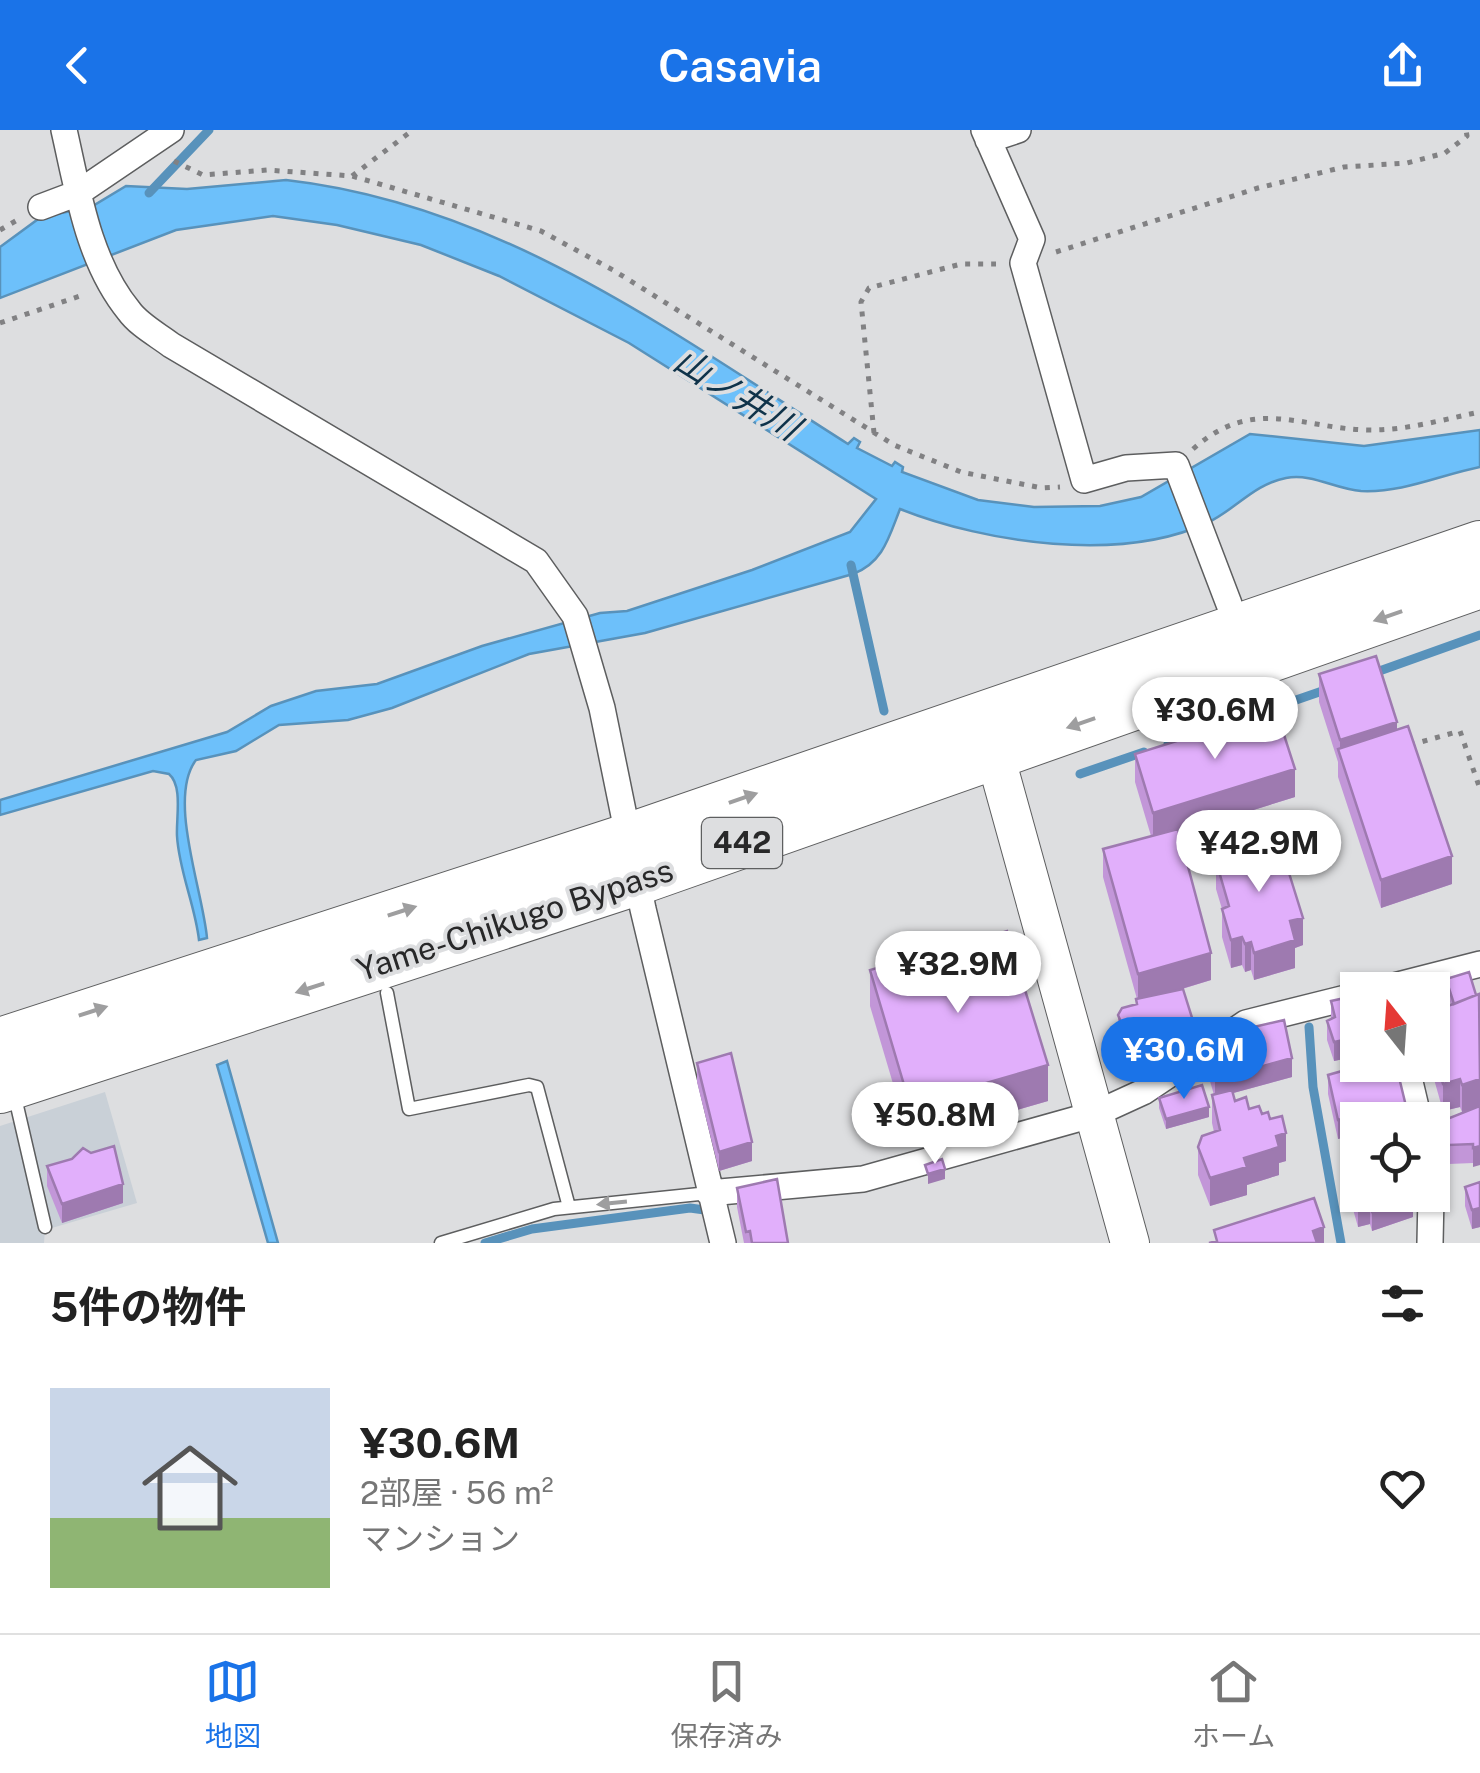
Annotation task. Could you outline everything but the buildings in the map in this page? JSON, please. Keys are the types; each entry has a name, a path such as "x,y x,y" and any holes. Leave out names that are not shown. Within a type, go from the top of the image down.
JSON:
{"highway":[{"name":"Yame-Chikugo Bypass","path":"4,1072 989,734 1480,545"},
{"name":"Yame-Chikugo Bypass","path":"989,734 1480,584"}],"street":[{"path":"64,130 80,199 108,278 130,314 171,345 536,561 575,616 602,708 632,859 723,1243"},
{"path":"41,207 80,199 171,130"},
{"path":"1018,130 986,135 1032,238 1022,263 1084,480 1126,468 1176,465 1229,604"},
{"path":"989,734 1130,1243"},
{"path":"1450,972 1480,964"},
{"path":"709,1193 863,1179 1095,1114 1143,1092 1246,1023 1340,1000"},
{"path":"1430,1243 1431,1212"}],"lane":[{"path":"387,993 409,1109 538,1087 569,1207"},
{"path":"4,1072 45,1228"},
{"path":"441,1243 569,1207 709,1193"}],"path":[{"path":"352,176 413,130"},
{"path":"874,433 862,302 869,288 961,264 1022,263 1258,188 1344,167 1407,164 1445,153 1467,136 1466,130"},
{"path":"148,150 203,175 266,170 352,176 541,231 613,270 874,433 960,472 1042,488 1073,486 1084,480"},
{"path":"0,322 108,278"},
{"path":"1176,465 1199,444 1254,417 1286,416 1370,430 1480,412"},
{"path":"1410,745 1460,731 1480,789"}],"shaded area":[{"path":"105,1092 137,1203 45,1230 44,1243 0,1243 0,1126"}],"water":[{"name":"山ノ井川","path":"286,180 364,194 439,216 511,245 649,318 848,444 854,438 860,442 857,448 892,466 895,462 903,467 902,472 978,500 1034,507 1100,506 1141,497 1250,434 1364,446 1480,430 1480,467 1377,491 1286,478 1254,491 1207,523 1172,535 1094,545 1012,539 900,509 878,556 853,574 645,633 529,654 392,708 348,720 279,725 236,751 196,760 188,777 186,821 207,938 199,940 178,849 176,786 169,774 153,771 0,815 0,800 227,732 271,706 316,691 377,684 482,646 600,613 627,611 752,570 850,532 876,499 629,343 499,276 421,245 337,225 273,216 176,230 0,298 0,247 41,217 91,207 126,186 187,189"},
{"path":"227,1061 278,1243 268,1243 217,1065"}],"waterway":[{"path":"149,193 209,130"},
{"path":"851,565 884,711"},
{"path":"1371,674 1480,635"},
{"path":"1168,744 1328,689"},
{"path":"1080,774 1144,752"},
{"path":"1309,1027 1313,1087 1341,1243"},
{"path":"485,1243 532,1229 690,1208 712,1211"}]}
